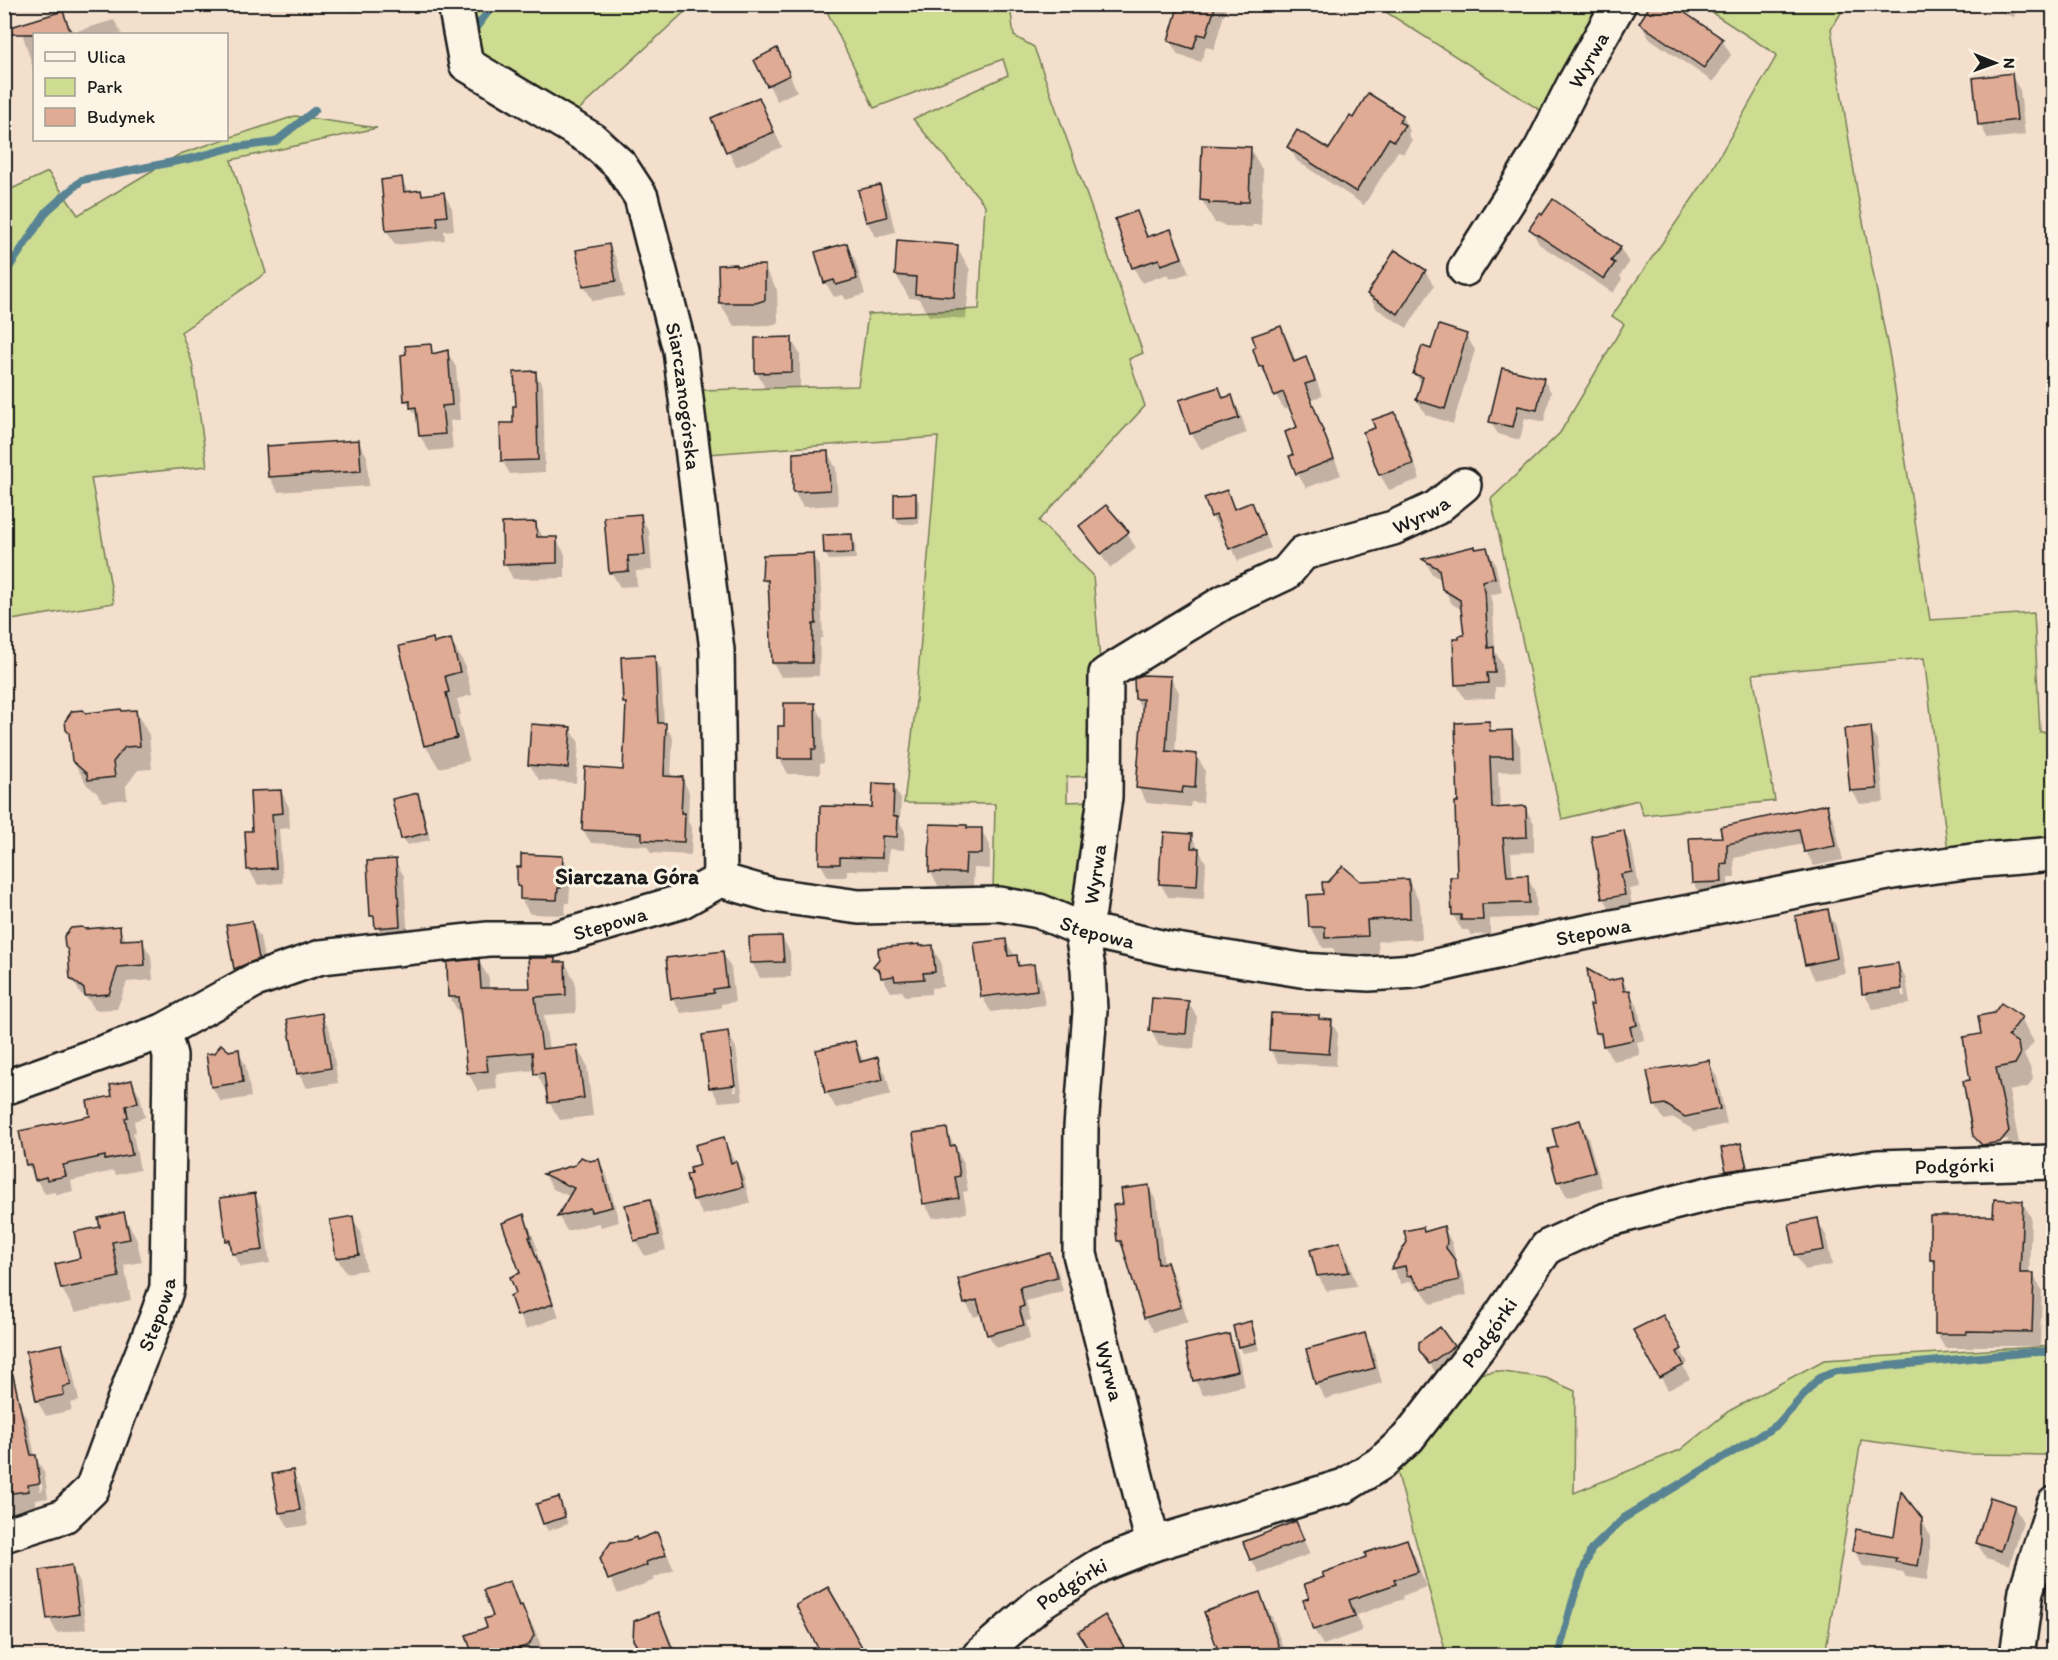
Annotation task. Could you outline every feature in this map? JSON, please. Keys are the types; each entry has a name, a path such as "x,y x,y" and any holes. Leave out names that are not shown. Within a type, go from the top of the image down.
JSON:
{"street":[{"name":"Siarczanogórska","path":"455,4 466,64 593,140 620,165 641,197 680,350 717,650 720,880"},
{"name":"Wyrwa","path":"1465,269 1541,149 1575,81 1619,4"},
{"name":"Wyrwa","path":"1153,1544 1080,1254 1081,1127 1090,1011 1088,968 1081,929 1089,910 1105,797 1106,674 1224,602 1286,573 1303,553 1393,528 1436,508 1464,485"},
{"name":"Stepowa","path":"4,1088 163,1031 255,980 321,957 488,939 554,939 680,902 720,880 772,895 849,906 999,904 1039,911 1081,929 1170,950 1301,970 1369,974 1414,971 1562,937 1893,872 1972,861 2054,854"},
{"name":"Stepowa","path":"4,1535 64,1516 92,1489 167,1288 170,1055 163,1031"},
{"name":"Podgórki","path":"979,1656 1044,1600 1100,1565 1153,1544 1344,1486 1381,1463 1408,1438 1484,1340 1547,1247 1606,1220 1720,1191 1877,1167 2054,1162"},
{"path":"2017,1656 2026,1590 2054,1504"}],"green space":[{"path":"464,5 692,5 572,116 496,73 479,51"},
{"path":"824,5 1010,5 1014,36 1034,47 1143,353 1129,359 1145,406 1039,521 1093,575 1100,661 1097,776 1067,777 1067,802 1092,801 1079,916 993,893 995,804 904,803 915,711 938,437 708,454 699,390 858,386 868,314 979,309 985,205 913,119 1008,75 1003,59 874,108"},
{"path":"1375,5 1611,5 1546,114"},
{"path":"1700,5 1846,5 1831,29 1858,196 1890,358 1930,620 2034,613 2040,732 2053,732 2053,841 1948,851 1924,658 1753,674 1775,801 1643,815 1638,800 1562,819 1491,499 1560,433 1624,324 1612,316 1708,176 1777,55"},
{"path":"295,116 377,128 231,160 266,273 181,332 192,362 207,466 91,478 114,603 5,621 5,192 48,172 78,215 180,154 219,141 228,141 228,138"},
{"path":"2053,1346 2053,1455 1965,1454 1861,1440 1825,1655 1439,1655 1444,1646 1396,1467 1473,1375 1497,1371 1546,1378 1575,1391 1574,1493 1680,1450 1729,1411 1824,1360"}],"building":[{"path":"1179,4 1216,4 1206,36 1198,34 1193,49 1168,41"},
{"path":"1651,4 1672,4 1723,39 1704,68 1639,23"},
{"path":"63,11 71,33 4,34 4,29"},
{"path":"777,48 790,75 767,86 754,60"},
{"path":"2012,73 2017,120 1978,125 1973,78"},
{"path":"1368,93 1403,115 1399,122 1405,125 1394,141 1389,138 1356,192 1287,147 1297,130 1329,149 1350,116 1353,118"},
{"path":"759,97 774,132 726,152 711,118"},
{"path":"1202,145 1251,147 1249,202 1209,203 1209,201 1200,200"},
{"path":"402,177 404,192 421,190 422,195 444,192 447,216 437,217 438,226 386,231 381,180"},
{"path":"880,185 887,217 866,222 858,190"},
{"path":"1553,199 1621,247 1611,261 1615,263 1604,279 1529,229"},
{"path":"1137,211 1147,237 1171,229 1182,258 1161,265 1159,259 1132,268 1115,219"},
{"path":"897,240 958,245 954,297 915,294 916,277 895,275"},
{"path":"847,243 857,279 836,285 834,280 824,283 815,252"},
{"path":"609,244 616,281 583,286 576,250"},
{"path":"1395,250 1426,270 1398,314 1367,294"},
{"path":"736,264 736,266 765,265 765,300 756,303 719,303 718,265"},
{"path":"1439,325 1467,334 1445,409 1416,400 1423,377 1413,374 1422,346 1431,349"},
{"path":"1281,326 1294,362 1306,357 1315,381 1305,384 1334,459 1296,474 1289,456 1293,455 1285,432 1297,427 1283,392 1274,396 1263,366 1259,367 1253,349 1256,347 1252,336"},
{"path":"792,337 792,372 755,373 755,338"},
{"path":"431,344 432,354 448,350 452,405 442,406 445,434 419,436 416,407 410,408 410,400 404,401 401,355 406,354 405,346"},
{"path":"1502,368 1544,378 1537,410 1518,406 1513,427 1489,422"},
{"path":"536,371 538,460 501,461 500,423 513,423 513,406 516,406 514,372"},
{"path":"1219,387 1223,398 1232,395 1239,418 1190,434 1179,400"},
{"path":"1395,412 1413,464 1379,475 1363,432 1375,428 1372,420"},
{"path":"359,440 361,471 268,477 266,446"},
{"path":"828,451 830,490 793,492 793,453"},
{"path":"1227,490 1234,509 1252,502 1265,535 1229,549 1216,515 1211,517 1204,498"},
{"path":"916,493 916,517 894,518 894,494"},
{"path":"1106,505 1129,532 1101,554 1079,526"},
{"path":"641,514 645,555 628,556 629,571 609,573 604,517"},
{"path":"536,522 537,537 557,537 557,563 503,565 502,523"},
{"path":"852,534 853,553 824,554 823,535"},
{"path":"1475,546 1475,549 1487,547 1495,578 1482,581 1485,591 1488,648 1494,647 1495,673 1487,673 1488,683 1455,685 1453,639 1459,639 1459,636 1464,635 1460,600 1442,589 1439,569 1422,559"},
{"path":"813,553 816,624 813,624 812,663 772,663 768,580 762,580 763,555"},
{"path":"433,638 434,643 451,639 460,672 445,676 449,692 446,693 457,738 424,746 399,646"},
{"path":"655,655 658,723 666,723 664,776 683,777 681,813 685,813 684,842 642,840 642,833 582,830 585,767 623,770 626,703 623,703 621,657"},
{"path":"1141,675 1171,676 1166,751 1197,754 1195,788 1183,787 1182,793 1136,788 1143,699 1135,699 1134,679"},
{"path":"784,703 815,703 816,749 812,749 812,759 778,759 778,726 784,726"},
{"path":"121,709 122,711 136,710 140,746 125,747 113,762 115,777 88,780 87,774 72,761 69,733 66,730 65,721 72,711 83,710 86,713"},
{"path":"1489,721 1490,731 1512,730 1513,757 1490,757 1492,808 1526,806 1527,837 1503,838 1507,876 1528,875 1529,903 1482,904 1483,920 1461,920 1461,915 1452,915 1450,877 1457,877 1455,802 1458,802 1455,723"},
{"path":"531,724 571,727 568,768 528,765"},
{"path":"1871,726 1877,789 1850,791 1844,729"},
{"path":"873,783 894,784 893,816 898,817 897,837 882,836 882,858 840,857 840,864 819,864 820,806 872,807"},
{"path":"281,790 283,813 272,814 276,868 247,870 245,831 252,831 250,791"},
{"path":"418,793 427,833 401,839 392,799"},
{"path":"1827,804 1835,846 1804,852 1799,829 1727,844 1727,863 1721,864 1722,882 1692,883 1689,838 1722,837 1720,827"},
{"path":"930,824 967,825 967,828 982,828 982,854 966,854 965,873 929,872"},
{"path":"1624,830 1632,872 1621,874 1625,895 1602,899 1591,836"},
{"path":"1164,832 1192,834 1191,848 1199,848 1197,886 1159,884"},
{"path":"521,854 563,856 561,888 558,888 557,900 520,899 517,867 521,867"},
{"path":"396,859 400,926 375,928 374,916 370,916 367,861"},
{"path":"1343,866 1360,881 1409,879 1410,918 1367,920 1368,936 1325,938 1325,927 1309,927 1307,895 1323,894 1322,882 1328,882"},
{"path":"1828,909 1837,958 1805,965 1795,916"},
{"path":"252,921 259,959 234,969 226,925"},
{"path":"120,926 121,940 143,939 145,965 118,967 109,994 85,996 84,989 70,978 68,950 65,947 64,936 71,928"},
{"path":"782,936 784,962 750,963 749,937"},
{"path":"1006,939 1008,956 1017,955 1018,966 1034,964 1037,990 981,997 974,943"},
{"path":"920,944 920,946 933,945 935,972 923,973 924,979 895,981 894,976 881,978 880,971 873,966 879,959 878,948"},
{"path":"723,951 727,987 713,989 714,993 671,999 666,958"},
{"path":"528,958 555,958 555,962 565,962 566,995 535,997 542,1049 577,1045 584,1098 548,1103 544,1073 534,1074 532,1052 486,1056 488,1071 467,1073 459,997 448,997 447,962 479,959 481,988 530,988"},
{"path":"1898,963 1902,989 1862,994 1860,969"},
{"path":"1587,969 1608,981 1622,978 1624,991 1630,990 1637,1025 1630,1027 1633,1040 1603,1046 1601,1033 1596,1033 1590,1005 1593,1005"},
{"path":"1152,998 1189,1001 1186,1034 1149,1031"},
{"path":"2001,1003 2022,1017 2008,1036 2018,1043 2020,1055 2015,1064 1996,1068 2009,1131 2000,1142 1982,1145 1973,1136 1963,1081 1970,1080 1963,1037 1981,1034 1978,1016 1994,1013"},
{"path":"322,1013 331,1068 297,1074 287,1019"},
{"path":"1271,1013 1319,1015 1319,1019 1332,1020 1329,1054 1269,1050"},
{"path":"728,1031 735,1085 709,1088 702,1035"},
{"path":"855,1041 860,1062 878,1057 883,1080 825,1093 816,1050"},
{"path":"221,1044 229,1051 239,1049 243,1082 211,1087 206,1054 215,1053"},
{"path":"1709,1060 1720,1109 1685,1117 1665,1104 1654,1106 1647,1071"},
{"path":"132,1080 138,1102 126,1106 128,1117 125,1118 132,1155 105,1160 105,1156 63,1165 66,1176 35,1180 31,1164 26,1165 19,1131 90,1116 87,1101 112,1096 110,1085"},
{"path":"1580,1120 1595,1172 1557,1182 1548,1149 1557,1147 1552,1128"},
{"path":"947,1128 950,1146 955,1145 960,1176 955,1177 959,1198 923,1204 913,1133"},
{"path":"724,1137 731,1163 736,1161 743,1187 693,1200 686,1175 691,1173 690,1168 700,1165 695,1145"},
{"path":"1741,1143 1747,1168 1726,1171 1721,1148"},
{"path":"581,1157 590,1161 599,1159 612,1207 591,1212 590,1208 557,1217 574,1188 543,1174 575,1165"},
{"path":"1149,1185 1158,1264 1167,1262 1181,1307 1144,1318 1121,1241 1117,1241 1113,1205 1123,1204 1121,1189"},
{"path":"255,1193 263,1250 232,1254 230,1240 226,1241 220,1198"},
{"path":"650,1199 659,1235 634,1241 625,1205"},
{"path":"1994,1199 2023,1201 2020,1273 2034,1273 2032,1332 1966,1331 1966,1334 1935,1334 1935,1260 1930,1260 1930,1216 1993,1216"},
{"path":"124,1212 130,1239 112,1242 119,1277 61,1289 55,1264 80,1258 74,1232 100,1227 98,1218"},
{"path":"524,1214 531,1237 529,1237 553,1304 517,1316 510,1296 516,1293 510,1277 520,1273 502,1223"},
{"path":"353,1216 359,1255 336,1258 330,1220"},
{"path":"1818,1218 1824,1250 1795,1255 1789,1224"},
{"path":"1444,1226 1446,1248 1455,1260 1459,1280 1421,1289 1411,1275 1407,1276 1405,1266 1391,1269 1407,1242 1404,1231 1423,1227 1424,1232"},
{"path":"1340,1242 1349,1272 1317,1276 1310,1250"},
{"path":"1050,1253 1057,1277 1020,1287 1024,1306 1019,1308 1024,1325 987,1335 977,1300 964,1304 958,1279"},
{"path":"1663,1315 1682,1349 1677,1352 1684,1365 1659,1378 1633,1330"},
{"path":"1251,1321 1256,1343 1238,1347 1233,1326"},
{"path":"1440,1327 1454,1346 1429,1364 1419,1350 1419,1342"},
{"path":"1365,1333 1375,1368 1315,1384 1306,1349"},
{"path":"1229,1334 1238,1371 1193,1381 1185,1344"},
{"path":"62,1344 71,1385 63,1387 64,1395 36,1401 26,1351"},
{"path":"13,1375 31,1455 36,1455 40,1483 28,1485 29,1491 4,1494 4,1376"},
{"path":"293,1470 300,1510 279,1513 272,1474"},
{"path":"1901,1491 1922,1518 1922,1542 1918,1566 1895,1562 1896,1558 1852,1551 1856,1529 1894,1536"},
{"path":"559,1497 565,1517 543,1524 536,1504"},
{"path":"1990,1497 2015,1505 2001,1551 1976,1543"},
{"path":"1296,1521 1304,1540 1250,1560 1243,1542"},
{"path":"657,1532 666,1555 608,1580 600,1558 611,1542 626,1541 636,1537 637,1540"},
{"path":"1407,1539 1418,1572 1394,1580 1396,1584 1349,1600 1355,1616 1313,1630 1303,1600 1309,1598 1304,1584 1324,1577 1322,1573 1366,1557 1365,1553"},
{"path":"72,1565 79,1614 47,1619 40,1570"},
{"path":"510,1581 519,1606 522,1605 534,1635 529,1645 497,1656 473,1656 466,1635 487,1627 484,1619 493,1616 483,1590"},
{"path":"828,1587 867,1656 822,1656 796,1605"},
{"path":"1260,1592 1282,1656 1220,1656 1204,1612"},
{"path":"658,1612 673,1651 663,1656 643,1656 633,1640 634,1621"},
{"path":"1105,1615 1124,1647 1109,1656 1092,1656 1078,1632"}],"waterway":[{"path":"471,34 494,4"},
{"path":"4,275 47,211 82,180 193,158 230,148 275,142 315,110"},
{"path":"1558,1656 1574,1596 1591,1550 1624,1518 1777,1425 1820,1377 1836,1371 2032,1352 2054,1352"}],"district":[{"name":"Siarczana Góra","path":"627,876"}]}
